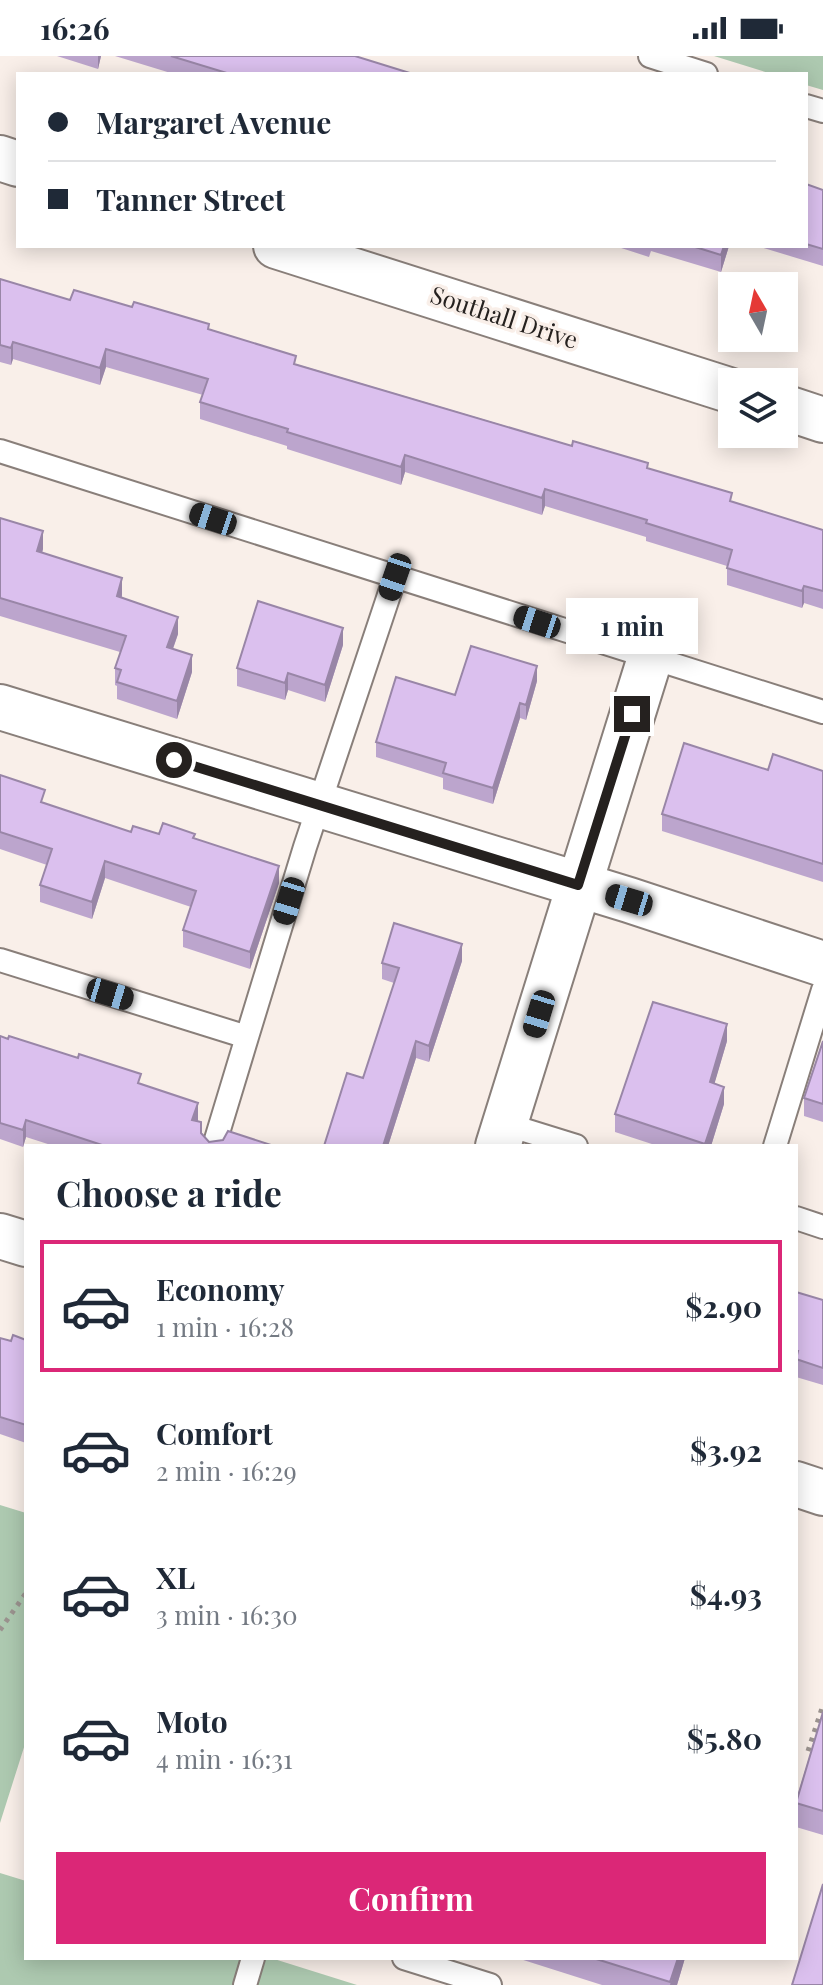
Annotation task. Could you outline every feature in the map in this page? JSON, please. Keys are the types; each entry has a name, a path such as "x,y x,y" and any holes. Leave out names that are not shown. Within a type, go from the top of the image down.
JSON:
{"street":[{"name":"Southall Drive","path":"282,248 718,387"},
{"path":"798,412 823,420"},
{"path":"502,1135 650,658"},
{"path":"0,707 823,964"},
{"path":"0,1236 24,1243"},
{"path":"798,1485 823,1493"}],"lane":[{"path":"650,56 700,72"},
{"path":"0,451 823,712"},
{"path":"215,1144 319,805 395,577"},
{"path":"0,960 247,1037"},
{"path":"776,1144 823,990"},
{"path":"502,1135 563,1144"},
{"path":"798,1219 823,1227"},
{"path":"245,1985 252,1960"},
{"path":"410,1960 490,1985"}],"path":[{"path":"0,1630 24,1596"},
{"path":"808,1751 823,1705"}],"green space":[{"path":"714,56 823,56 823,90 808,86 808,72 766,72"},
{"path":"0,1505 24,1512 24,1747 0,1823"},
{"path":"0,1873 24,1880 24,1960 277,1960 357,1985 0,1985"}],"building":[{"path":"171,56 355,56 407,72 223,72"},
{"path":"808,185 823,190 823,249 808,245"},
{"path":"698,248 723,248 721,255"},
{"path":"0,279 70,300 74,290 132,307 134,302 209,324 208,329 296,356 294,364 572,446 573,441 648,463 647,468 732,493 730,501 823,530 823,591 804,586 802,591 727,568 732,550 545,489 542,498 405,455 401,467 287,432 288,429 200,402 208,379 106,349 100,368 13,342 11,348 0,345"},
{"path":"0,518 43,531 37,551 122,578 117,596 178,617 167,647 192,655 177,701 117,682 121,670 115,668 126,636 0,598"},
{"path":"258,601 343,628 325,685 288,673 285,683 237,668"},
{"path":"471,646 537,666 526,705 520,703 493,788 443,773 446,763 376,742 396,677 455,695"},
{"path":"684,743 768,770 773,754 823,771 823,864 662,814"},
{"path":"0,775 45,790 41,802 131,832 133,826 159,834 163,823 195,834 193,838 279,866 250,952 183,930 196,891 105,861 92,902 40,885 52,849 0,832"},
{"path":"394,923 462,944 429,1046 416,1041 384,1144 325,1144 347,1073 363,1078 399,968 382,963"},
{"path":"653,1002 727,1024 710,1082 724,1087 705,1144 615,1114"},
{"path":"0,1036 8,1039 9,1036 141,1074 138,1083 198,1103 192,1120 201,1122 201,1133 209,1142 223,1140 228,1131 268,1144 99,1144 26,1120 23,1130 0,1123"},
{"path":"823,1041 823,1104 804,1098"},
{"path":"798,1293 823,1300 823,1368 798,1360"},
{"path":"13,1335 24,1339 24,1424 0,1417 0,1338 11,1341"},
{"path":"823,1712 823,1811 798,1804"},
{"path":"823,1884 823,1985 792,1985"},
{"path":"599,1960 677,1960 670,1982"}],"route":[{"path":"174,760 578,885 632,714"}]}
